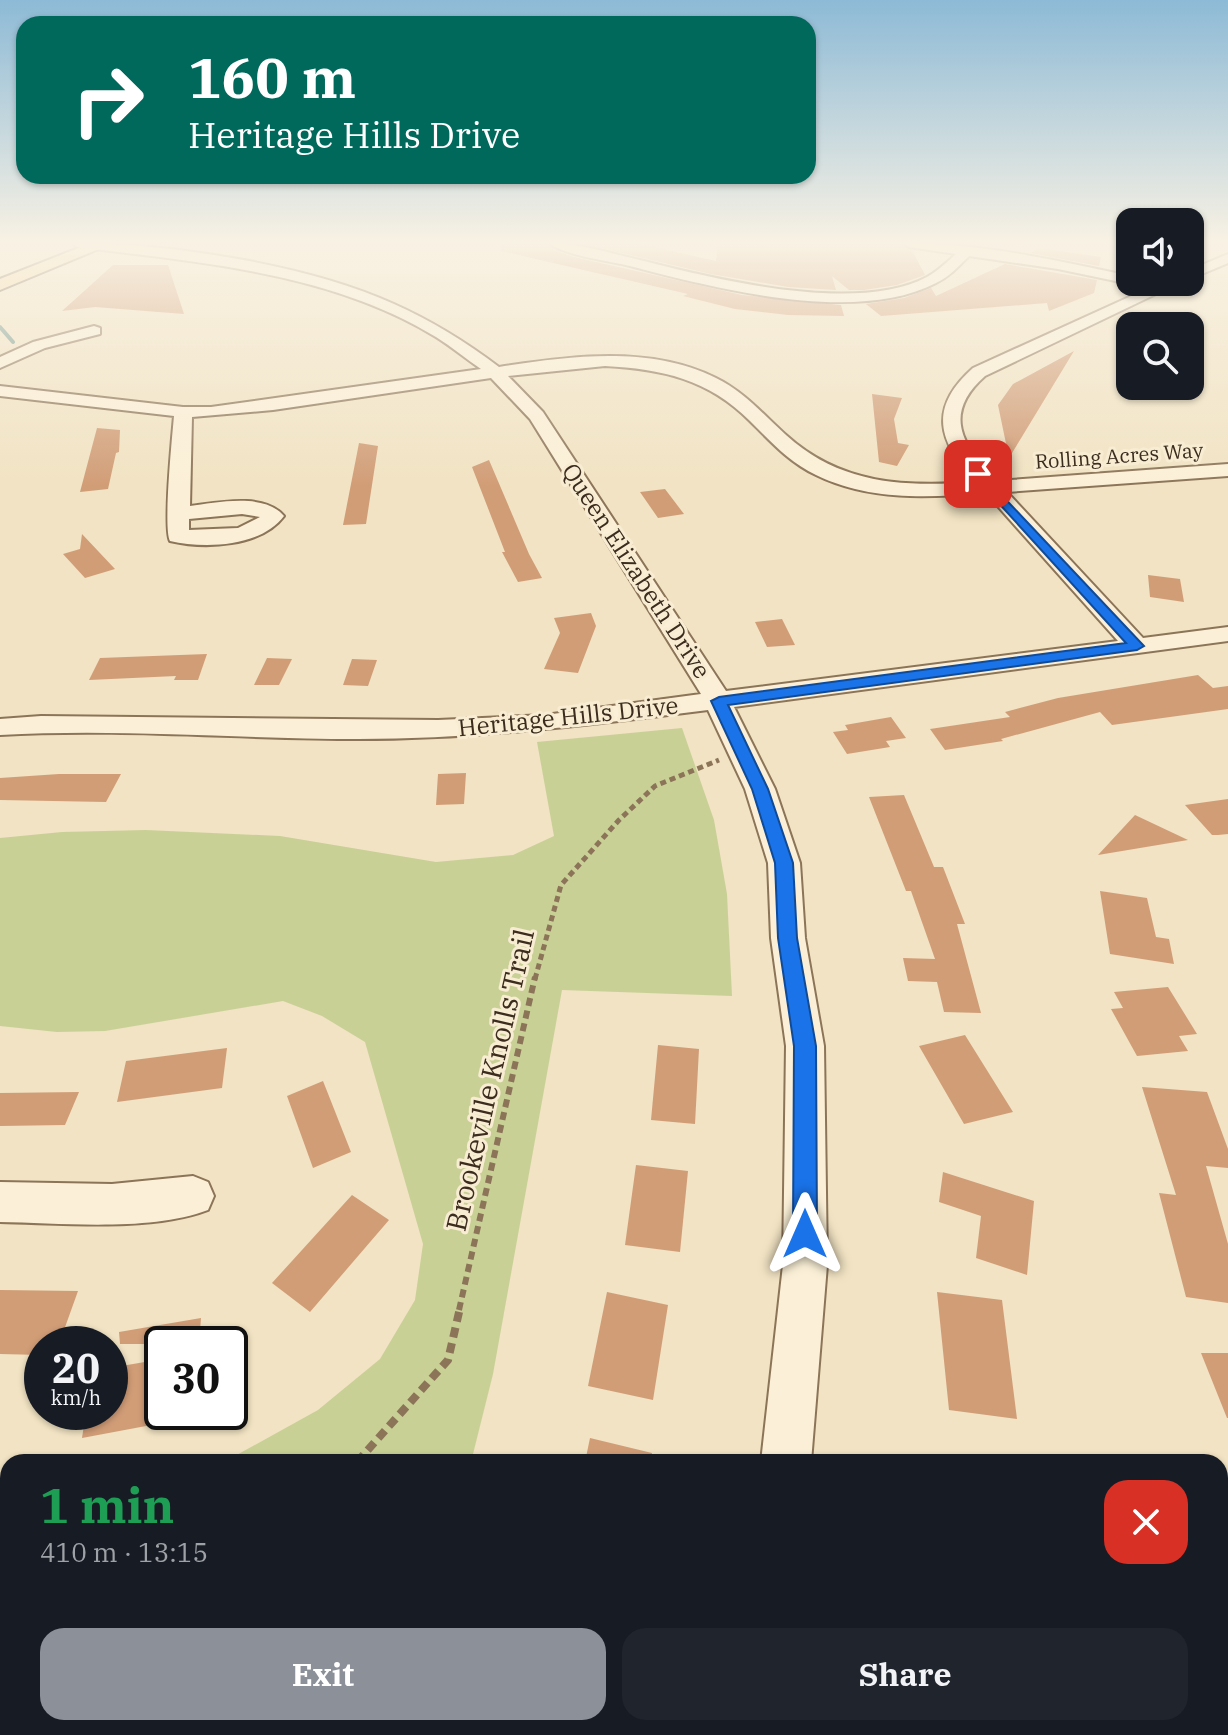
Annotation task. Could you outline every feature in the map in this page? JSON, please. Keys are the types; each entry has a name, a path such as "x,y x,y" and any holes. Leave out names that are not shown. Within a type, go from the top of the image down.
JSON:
{"street":[{"name":"Queen Elizabeth Drive","path":"422,324 454,339 498,372 537,416 719,701 760,789 784,863 788,938 805,1046 805,1265 787,1454"},
{"path":"1081,324 1003,359 964,384 952,403 950,421 966,460 1137,646"},
{"path":"0,363 39,345 94,331"},
{"name":"Rolling Acres Way","path":"0,391 183,412 249,408 569,362 611,362 693,374 718,384 737,397 805,460 824,472 901,491 990,488 1228,470"},
{"path":"177,514 183,412"},
{"name":"Heritage Hills Drive","path":"0,727 107,723 335,730 459,729 545,723 1228,634"},
{"path":"0,1202 112,1204 193,1196"}],"path":[{"name":"Brookeville Knolls Trail","path":"364,1454 448,1360 543,943 561,885 619,820 655,786 725,757"}],"green space":[{"path":"682,728 714,820 727,894 732,996 562,990 493,1374 473,1454 238,1454 318,1410 380,1359 415,1300 423,1244 365,1042 322,1016 283,1001 105,1031 57,1032 0,1026 0,838 62,832 146,830 280,836 436,862 513,855 554,836 537,742"}],"building":[{"path":"1074,351 1009,458 998,405 1013,384"},
{"path":"872,394 902,398 894,419 898,443 909,445 897,466 879,462"},
{"path":"97,428 120,430 119,452 116,453 108,489 80,492"},
{"path":"359,443 378,446 366,524 343,525"},
{"path":"489,460 542,578 518,582 502,552 505,552 472,467"},
{"path":"665,489 684,514 658,518 640,492"},
{"path":"82,534 115,569 85,578 63,554 80,549"},
{"path":"1148,575 1180,579 1184,602 1150,597"},
{"path":"591,613 596,626 578,673 544,669 560,633 554,618"},
{"path":"782,619 795,645 767,647 755,622"},
{"path":"207,654 198,680 174,680 176,676 89,680 100,658"},
{"path":"267,658 292,659 279,685 254,685"},
{"path":"352,659 377,660 368,686 343,685"},
{"path":"1198,675 1213,688 1228,686 1228,709 1112,725 1100,712 1001,739 1003,741 945,750 930,729 1010,717 1005,712 1058,698"},
{"path":"891,717 906,738 886,741 890,747 847,754 833,732 848,730 845,725"},
{"path":"466,773 464,804 436,805 438,774"},
{"path":"121,774 106,802 0,800 0,778"},
{"path":"904,795 934,867 943,867 965,924 957,924 981,1013 944,1012 937,982 908,981 903,958 935,959 911,891 906,891 869,797"},
{"path":"1228,799 1228,834 1212,835 1185,805"},
{"path":"1135,815 1188,840 1098,855"},
{"path":"1100,891 1147,898 1156,937 1169,939 1174,964 1110,954"},
{"path":"1168,987 1197,1034 1179,1036 1188,1051 1137,1056 1111,1009 1123,1008 1114,992"},
{"path":"965,1035 1013,1112 964,1124 919,1046"},
{"path":"658,1045 699,1049 695,1124 651,1120"},
{"path":"227,1048 222,1088 117,1102 126,1061"},
{"path":"323,1081 351,1152 313,1168 287,1096"},
{"path":"1142,1087 1207,1092 1228,1149 1228,1168 1206,1166 1228,1244 1228,1303 1186,1297 1159,1193 1176,1195"},
{"path":"79,1092 65,1125 0,1126 0,1093"},
{"path":"636,1165 688,1171 680,1252 625,1245"},
{"path":"943,1172 1034,1201 1027,1275 976,1258 981,1216 939,1202"},
{"path":"352,1195 389,1220 310,1312 272,1283"},
{"path":"0,1290 78,1291 65,1326 24,1326 24,1355 0,1354"},
{"path":"607,1292 668,1305 653,1400 588,1386"},
{"path":"937,1292 1002,1300 1017,1419 949,1410"},
{"path":"201,1318 200,1326 154,1326"},
{"path":"144,1328 144,1344 128,1344 128,1330"},
{"path":"1201,1353 1228,1353 1228,1418 1227,1418"},
{"path":"144,1362 144,1426 128,1429 128,1365"},
{"path":"83,1430 125,1430 82,1438"},
{"path":"590,1438 652,1453 652,1454 587,1454"}],"waterway":[{"path":"0,327 13,342"}],"route":[{"path":"805,1234 805,1046 788,938 784,863 760,789 719,701 1137,646 978,474"}]}
